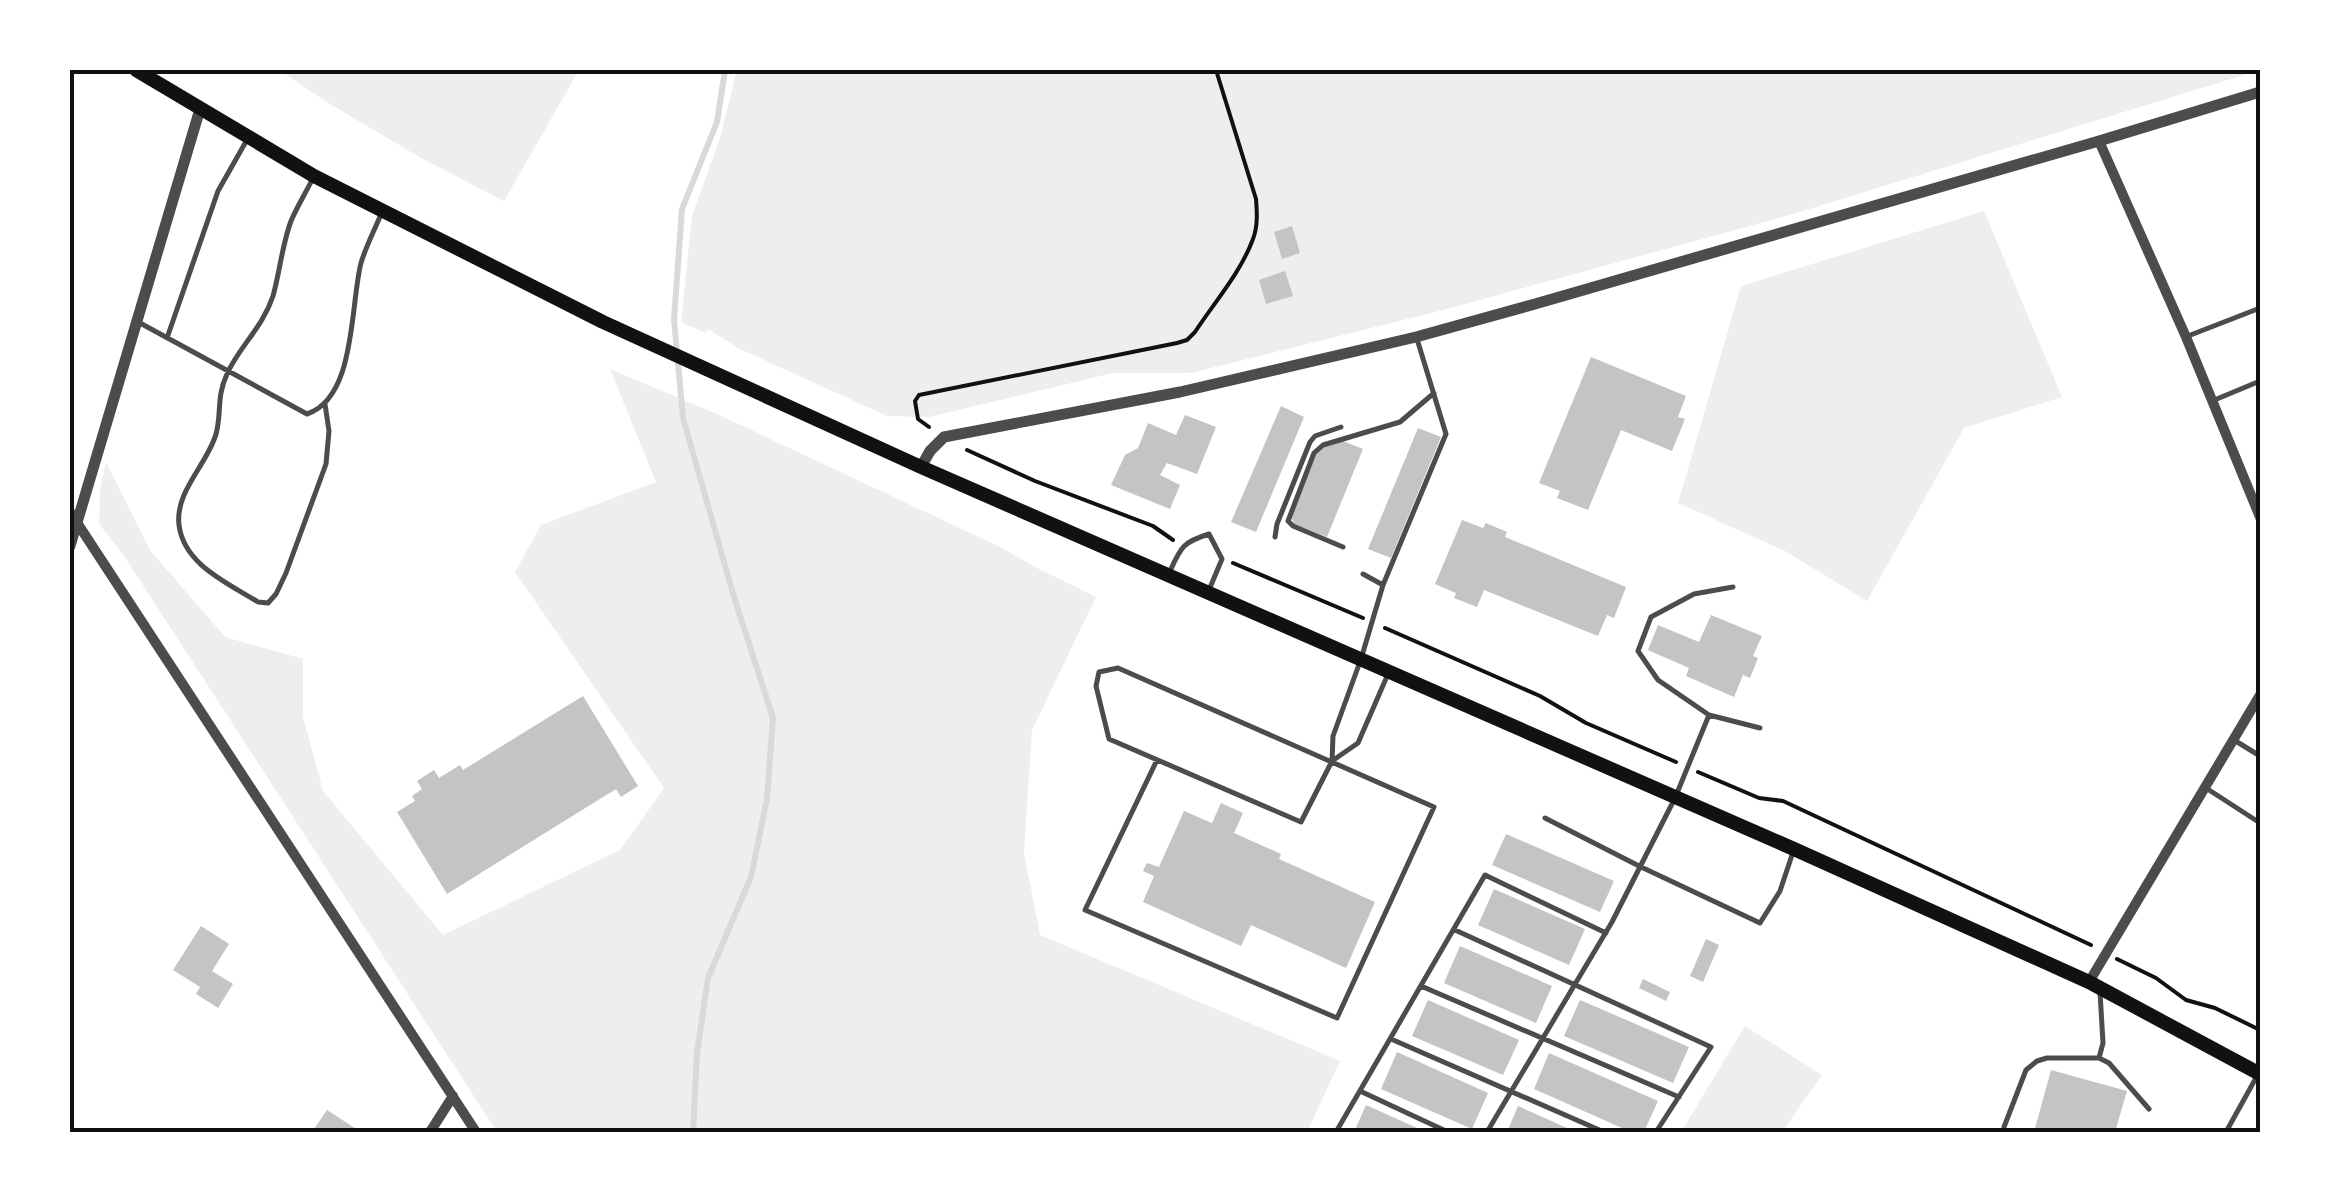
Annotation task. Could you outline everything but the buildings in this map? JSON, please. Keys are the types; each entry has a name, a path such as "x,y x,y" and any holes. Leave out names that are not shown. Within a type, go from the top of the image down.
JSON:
{"main road":[{"path":"136,70 314,176 602,322 2094,985 2259,1074"}],"street":[{"path":"921,467 944,437 1180,392 1416,336 2260,92"},
{"path":"70,546 74,518 200,109"},
{"path":"2099,141 2186,337 2260,518"},
{"path":"74,518 476,1132"},
{"path":"2094,985 2106,953 2260,695"},
{"path":"430,1132 454,1096"}],"lane":[{"path":"167,338 218,191 249,136"},
{"path":"314,176 292,221 259,328 228,371 218,398 215,437 182,499 179,524 186,546 204,568 258,602 268,603 286,573 326,464 326,404 344,369 362,259 382,211"},
{"path":"2186,337 2260,308"},
{"path":"137,322 307,414 326,404"},
{"path":"1157,760 1085,910 1338,1018 1434,806 1332,761 1118,668 1098,672 1096,686 1109,740 1157,760 1301,822 1332,761 1333,736 1371,622 1446,434 1416,336"},
{"path":"2212,401 2260,381"},
{"path":"1343,547 1288,521 1314,453 1323,446 1400,422 1434,393"},
{"path":"1275,538 1310,442 1315,436 1341,427"},
{"path":"1168,574 1182,546 1209,534 1222,559 1208,593"},
{"path":"1363,574 1384,585"},
{"path":"1733,587 1694,594 1651,617 1638,651 1658,680 1709,716 1760,728"},
{"path":"1332,761 1358,743 1388,672"},
{"path":"1487,1132 1606,933 1674,798 1709,716"},
{"path":"2234,740 2260,756"},
{"path":"2206,788 2260,823"},
{"path":"1545,818 1760,922 1780,890 1794,849"},
{"path":"1336,1132 1485,876 1606,933"},
{"path":"1454,930 1711,1047 1656,1132"},
{"path":"2094,985 2103,1043 2099,1058"},
{"path":"1421,986 1679,1097"},
{"path":"1390,1039 1604,1132"},
{"path":"2004,1127 2021,1079 2031,1065 2047,1058 2099,1058 2109,1063 2149,1109"},
{"path":"2226,1132 2259,1074"},
{"path":"1360,1091 1448,1132"}],"path":[{"path":"918,419 914,401 920,395 1177,343 1194,332 1244,260 1255,235 1257,216 1256,200 1216,70"},
{"path":"970,452 1153,526 1182,546"},
{"path":"1222,559 1540,696 1586,723 1688,768 1759,798 1783,801 2106,953 2156,978 2186,1000 2215,1008 2260,1030"}],"shaded area":[{"path":"279,70 579,70 504,201 421,158"},
{"path":"737,70 2260,70 1790,215 1443,310 1191,373 1113,373 929,417 887,416 738,348 708,329 706,333 681,322 692,216 720,138"},
{"path":"1984,211 2062,397 1964,428 1867,601 1785,551 1678,503 1741,286"},
{"path":"610,369 717,414 1000,547 1096,597 1032,730 1024,853 1040,935 1340,1061 1307,1132 497,1132 124,556 99,524 100,490 106,462 150,550 225,637 303,659 303,717 323,791 443,935 620,850 664,788 515,572 541,525 656,482"},
{"path":"1745,1026 1822,1075 1782,1132 1681,1132"}],"waterway":[{"path":"693,1132 697,1053 708,978 751,877 767,799 773,718 683,418 674,319 682,209 717,122 725,70"}]}
